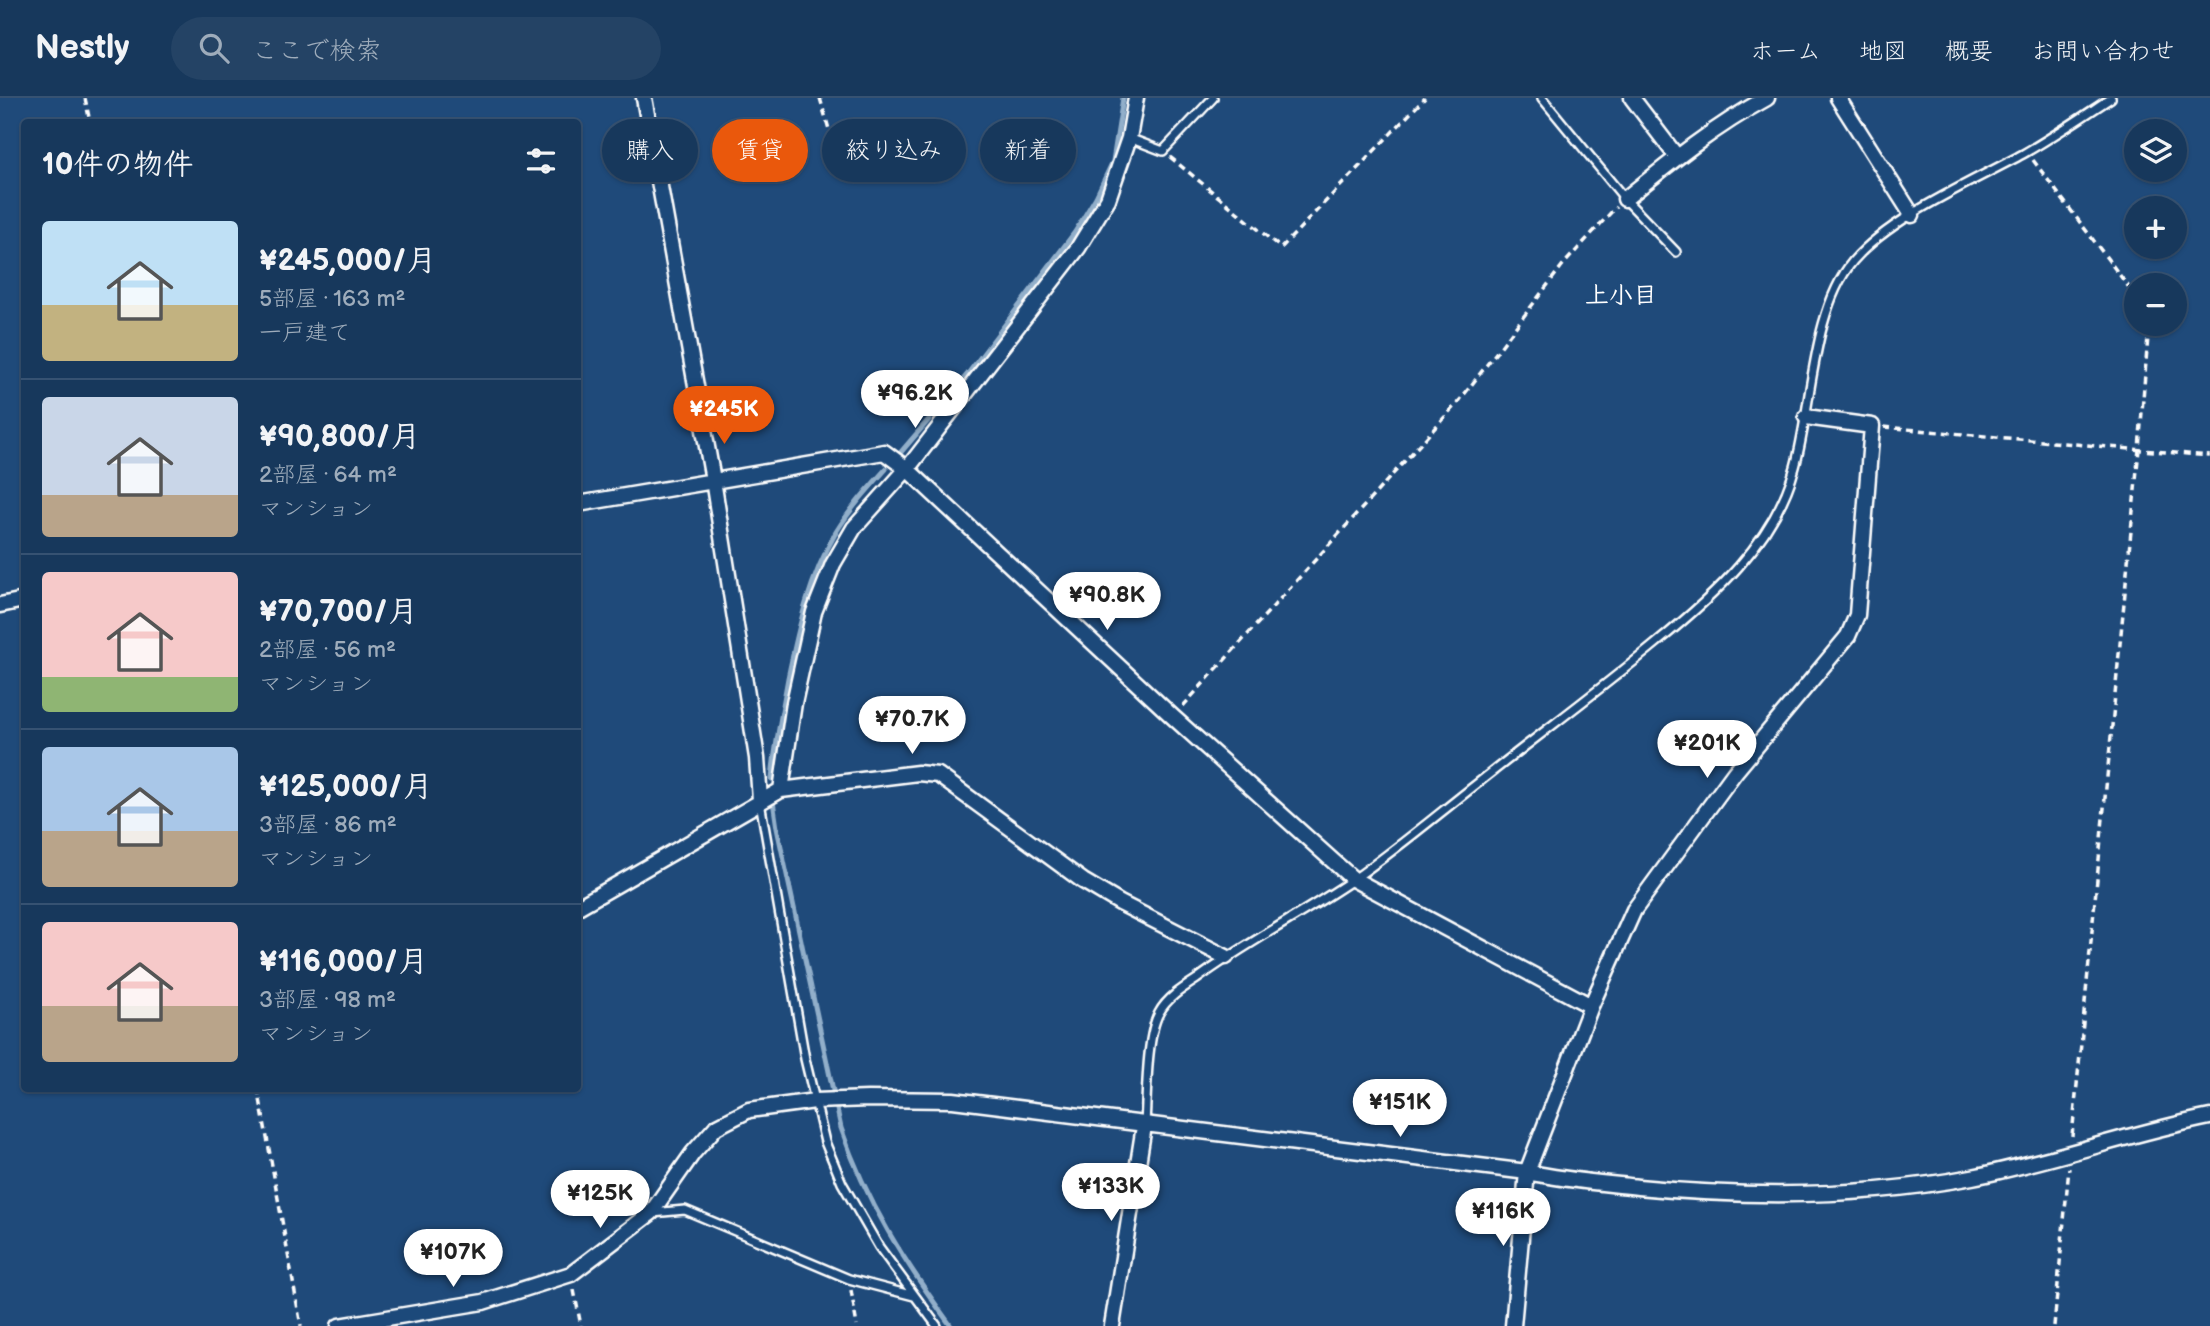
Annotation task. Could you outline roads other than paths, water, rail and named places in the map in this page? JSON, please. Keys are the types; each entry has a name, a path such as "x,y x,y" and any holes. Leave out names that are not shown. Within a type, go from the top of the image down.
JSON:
{"street":[{"path":"644,98 713,480 757,758 760,800"},
{"path":"781,790 794,703 814,612 833,564 854,528 907,469 1078,248 1108,199 1129,138 1136,98"},
{"path":"1632,98 1677,156"},
{"path":"1625,199 1727,119 1767,98"},
{"path":"1838,98 1912,215"},
{"path":"1513,1326 1527,1172 1591,1006 1634,910 1735,772 1848,636 1857,615 1872,426 1805,417"},
{"path":"581,503 884,452 907,469 1173,717 1353,879 1591,1006"},
{"path":"0,605 21,601"},
{"path":"581,905 781,790 918,773 938,775 1083,881 1226,957"},
{"path":"339,1326 483,1302 571,1274 650,1213 693,1153 716,1127 749,1110 815,1101 953,1100 1527,1172 1560,1179 1707,1194 1784,1195 1867,1192 1972,1177 2210,1117"},
{"path":"1112,1326 1144,1126"}],"lane":[{"path":"1129,138 1163,151 1213,98"},
{"path":"1542,98 1625,199 1676,252"},
{"path":"1144,1126 1153,1031 1159,1013 1171,998 1226,957 1353,879 1653,646 1702,605 1730,577 1761,538 1784,497 1795,468 1824,323 1836,289 1853,261 1885,232 2026,151 2111,98"},
{"path":"760,800 804,1059 825,1142 842,1183 878,1247 937,1326"},
{"path":"650,1213 685,1210 849,1279 915,1297"}],"waterway":[{"path":"901,452 967,375 1075,232 1113,161 1123,98"},
{"path":"772,779 788,678 812,585 836,532 853,507 886,469"},
{"path":"773,801 841,1128 851,1156 888,1231 951,1326"}],"district":[{"name":"上小目","path":"1621,295"}]}
